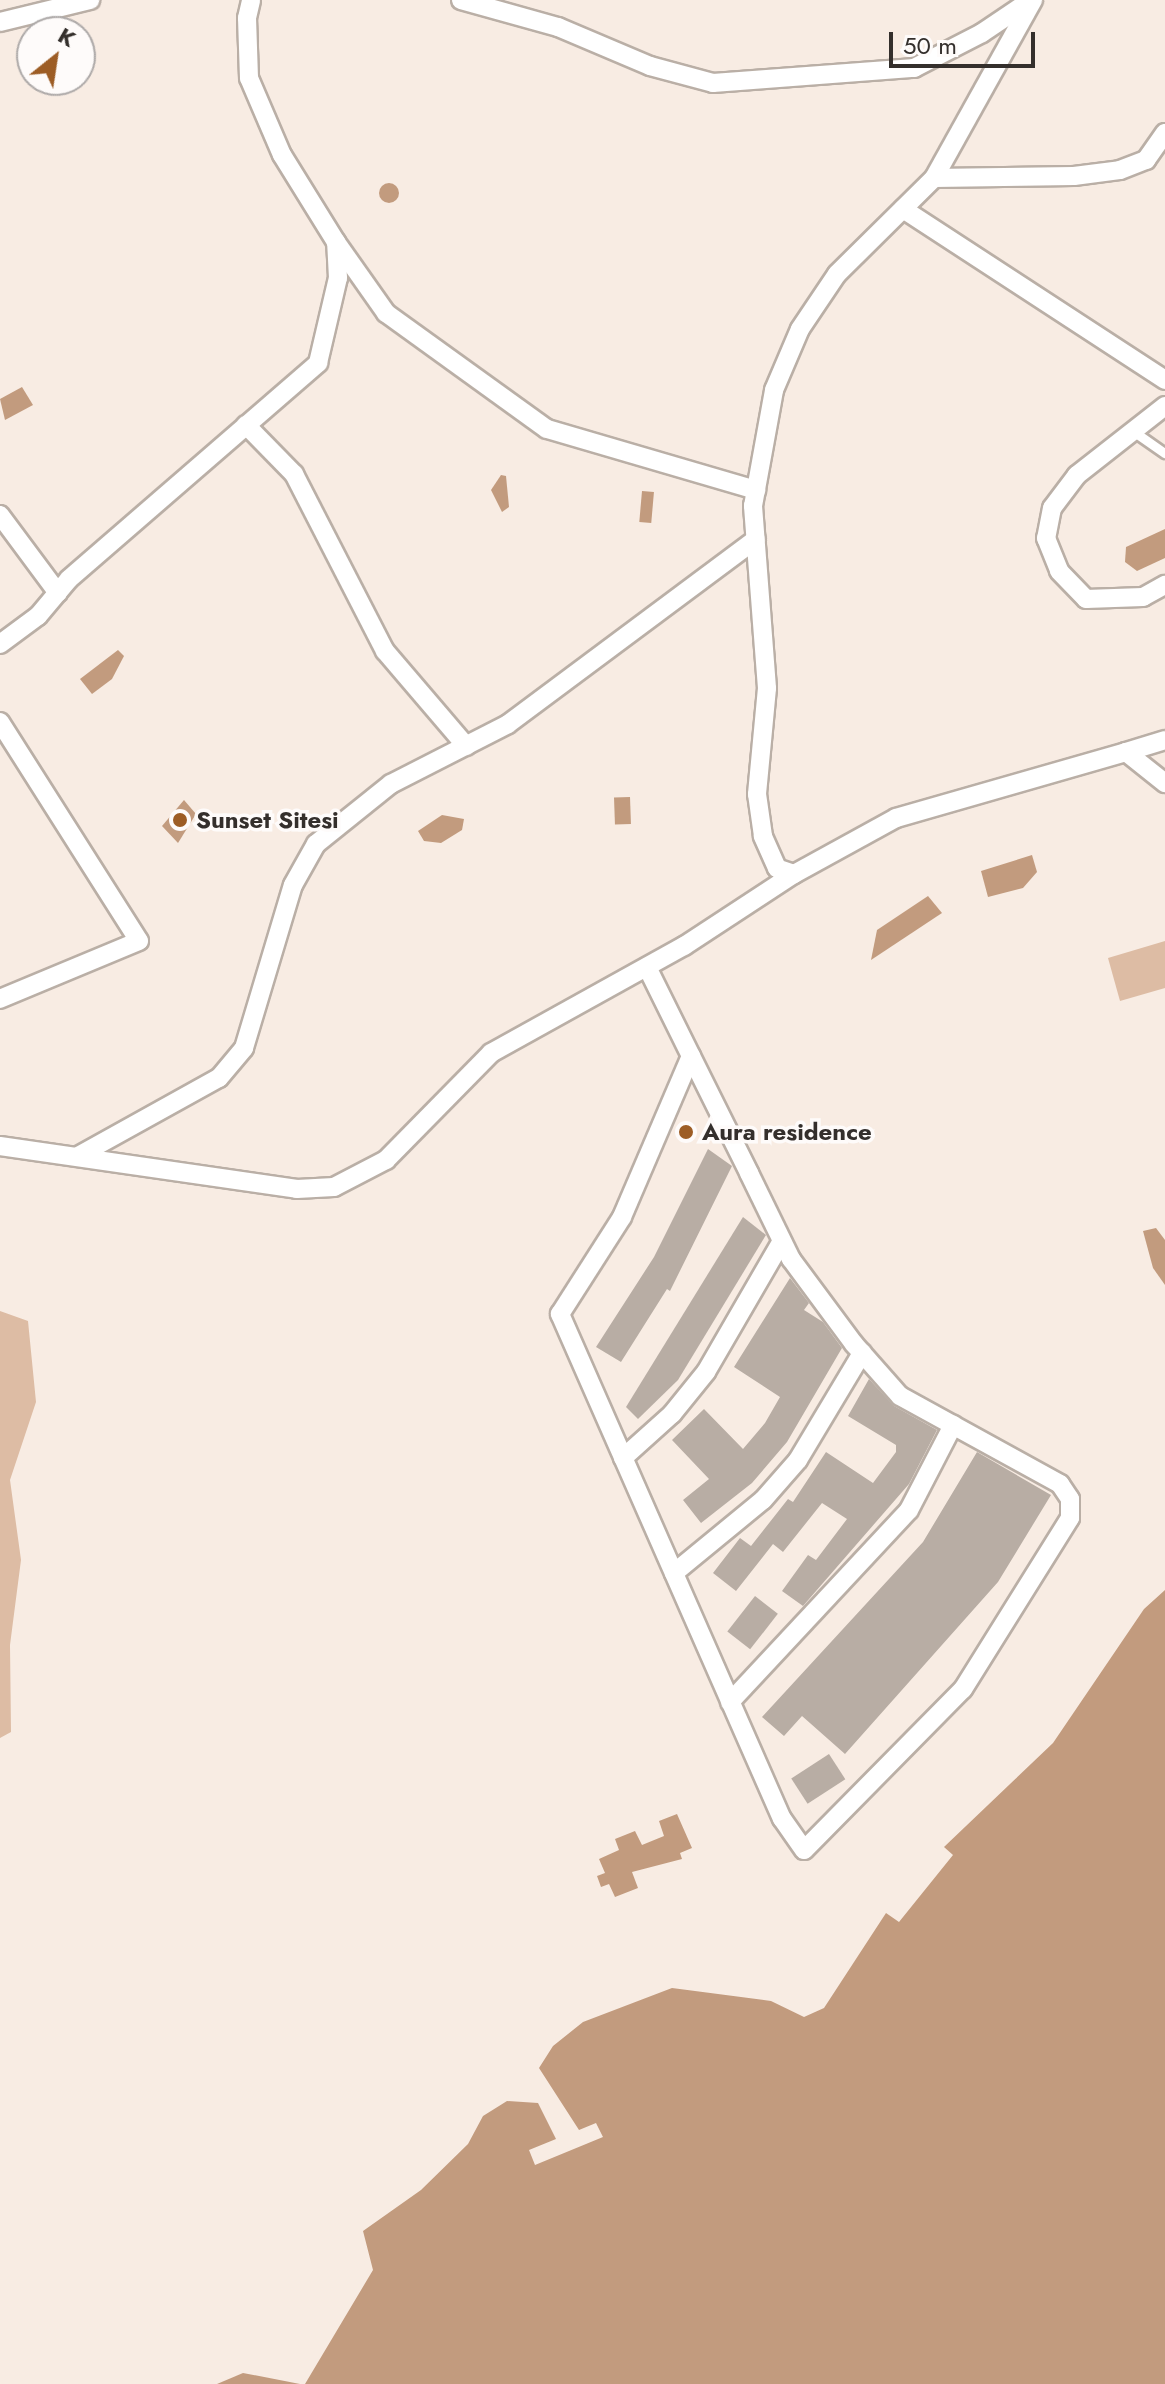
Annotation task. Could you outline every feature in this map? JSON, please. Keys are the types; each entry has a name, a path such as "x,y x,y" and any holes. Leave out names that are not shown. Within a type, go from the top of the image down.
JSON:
{"street":[{"path":"0,22 90,0"},
{"path":"251,0 247,18 249,78 282,155 336,242 386,313 547,429 756,490"},
{"path":"461,0 558,27 650,66 713,83 914,68 982,33 1032,0"},
{"path":"794,874 777,868 763,836 757,794 767,688 756,539 756,490 774,390 800,329 837,274 934,178 1032,0"},
{"path":"934,178 1074,176 1120,170 1146,160 1165,133"},
{"path":"903,209 1165,380"},
{"path":"0,644 38,616 58,593 318,363 338,278 336,242"},
{"path":"1165,406 1077,475 1052,508 1046,538 1059,571 1086,599 1143,597 1165,585"},
{"path":"246,425 294,474 385,651 466,746"},
{"path":"0,515 58,593"},
{"path":"78,1156 219,1078 244,1048 293,885 316,844 391,784 508,724 756,539"},
{"path":"0,722 139,941 0,999"},
{"path":"0,1146 297,1189 334,1187 386,1160 491,1053 647,967 794,874 896,818 1165,740"},
{"path":"1126,752 1165,783"},
{"path":"647,967 691,1056 782,1241 862,1353 900,1396 1060,1484 1070,1499 1070,1518 963,1689 804,1850 782,1819 560,1314 622,1217 691,1056"},
{"path":"623,1458 672,1414 706,1372 782,1241"},
{"path":"674,1573 763,1500 798,1460 862,1353"},
{"path":"730,1702 909,1510 953,1425"}],"lane":[{"path":"1133,431 1165,453"}],"shaded area":[{"path":"389,183 396,186 399,193 396,200 389,203 382,200 379,193 382,186"},
{"path":"22,387 33,405 5,420 0,399"},
{"path":"501,475 506,476 509,507 502,512 491,490"},
{"path":"642,491 654,492 651,523 639,522"},
{"path":"1165,529 1165,558 1137,571 1125,562 1126,547"},
{"path":"118,650 124,656 112,679 92,694 80,679"},
{"path":"630,797 631,824 615,825 614,798"},
{"name":"Sunset Sitesi","path":"184,800 196,814 178,843 162,826"},
{"path":"442,815 464,819 462,830 441,843 424,841 418,831"},
{"path":"1032,855 1037,872 1023,888 988,897 981,871"},
{"path":"928,896 942,913 871,960 877,930"},
{"path":"1165,941 1165,988 1120,1001 1108,958"},
{"path":"1156,1228 1165,1240 1165,1285 1153,1268 1143,1231"},
{"path":"0,1311 28,1321 36,1402 10,1480 21,1560 10,1645 11,1732 0,1738"},
{"path":"1165,1590 1165,2384 305,2384 373,2270 363,2231 421,2190 468,2144 483,2116 507,2101 538,2103 556,2139 529,2150 535,2165 603,2137 596,2123 579,2130 539,2068 553,2046 583,2022 672,1988 771,2001 804,2017 824,2008 886,1913 899,1922 953,1855 944,1847 1053,1743 1144,1609"},
{"path":"677,1814 692,1848 680,1853 682,1859 632,1872 638,1888 615,1897 609,1884 601,1887 597,1876 605,1873 599,1859 619,1850 615,1839 635,1831 642,1845 664,1836 659,1821"},
{"path":"243,2373 300,2384 217,2384"}],"building":[{"path":"708,1149 732,1166 670,1291 667,1289 621,1362 596,1347 654,1257"},
{"path":"743,1217 766,1235 678,1380 638,1419 626,1407"},
{"path":"790,1278 809,1303 804,1310 823,1322 842,1348 787,1442 752,1483 701,1523 683,1500 709,1479 672,1440 704,1409 743,1449 765,1423 780,1397 734,1367"},
{"path":"869,1379 894,1406 937,1430 909,1484 803,1606 782,1591 808,1555 816,1560 847,1519 822,1503 783,1552 773,1544 736,1591 713,1573 740,1538 751,1546 788,1499 793,1502 826,1452 873,1483 896,1452 896,1445 848,1416"},
{"path":"977,1452 1051,1495 998,1582 845,1754 802,1716 784,1736 762,1717 923,1542"},
{"path":"755,1596 778,1614 750,1649 727,1631"},
{"path":"829,1754 845,1779 808,1804 791,1779"}],"place":[{"name":"Sunset Sitesi","path":"180,820"},
{"name":"Aura residence","path":"686,1132"}]}
